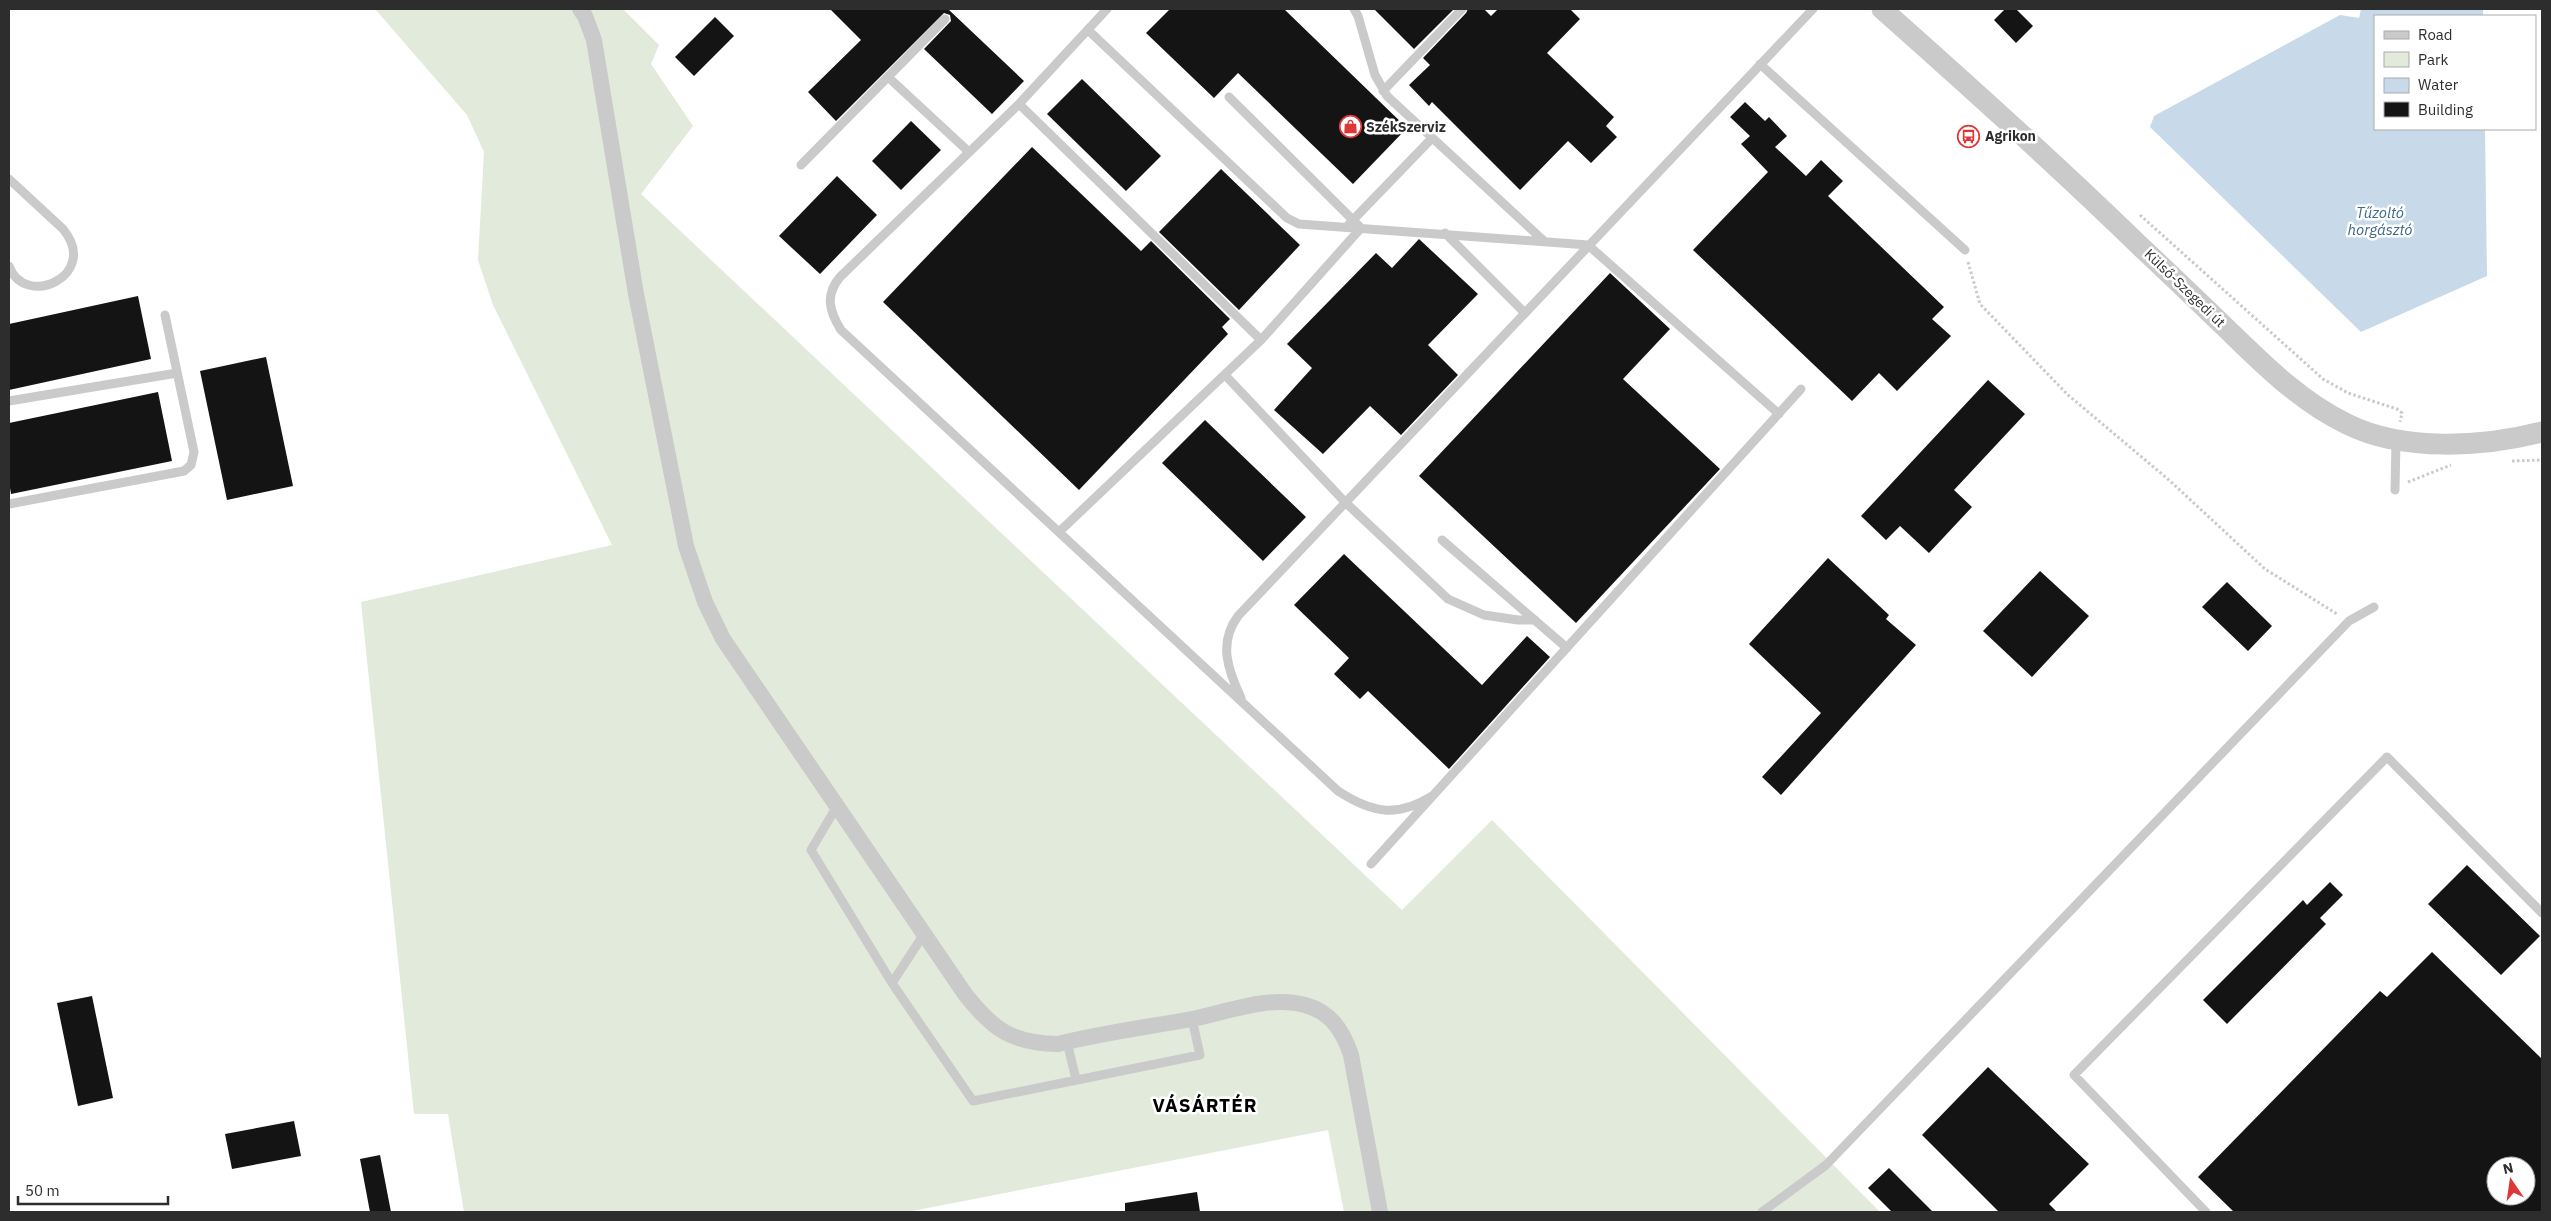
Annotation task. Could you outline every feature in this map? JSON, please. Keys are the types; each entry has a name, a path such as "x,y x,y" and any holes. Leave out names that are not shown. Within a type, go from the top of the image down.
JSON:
{"street":[{"path":"580,9 585,16 594,40 636,294 686,546 705,602 723,639 965,994 982,1016 997,1029 1015,1038 1035,1044 1067,1042 1260,1005 1283,1003 1304,1005 1321,1012 1336,1024 1344,1035 1351,1056 1380,1212"},
{"name":"Külső-Szegedi út","path":"1882,9 2056,164 2276,376 2349,425 2396,440 2420,442 2483,443 2542,432"}],"lane":[{"path":"1107,9 1019,104 840,276 832,286 829,298 830,309 841,330 1338,791 1364,806 1394,811 1405,809 1432,796"},
{"path":"1354,9 1358,16 1375,75 1382,90 1544,241"},
{"path":"1382,90 1462,9"},
{"path":"1244,704 1231,675 1228,661 1227,635 1231,626 1524,312 1813,9"},
{"path":"801,166 945,19"},
{"path":"1088,30 1287,218 1299,224 1350,224 1361,228 1588,245 1779,414"},
{"path":"1760,64 1966,250"},
{"path":"888,77 969,152"},
{"path":"1229,96 1350,224"},
{"path":"1019,104 1261,340"},
{"path":"1350,224 1432,138"},
{"path":"9,179 63,229 69,236 73,251 72,265 68,272 57,282 51,284 32,286 15,277 9,266"},
{"path":"1059,532 1261,340 1361,228"},
{"path":"1445,233 1524,312"},
{"path":"9,504 184,471 191,465 194,452 165,315"},
{"path":"9,401 177,373"},
{"path":"1225,375 1345,502 1448,599 1484,615 1518,620 1535,620"},
{"path":"1371,864 1801,389"},
{"path":"2395,490 2396,440"},
{"path":"1442,540 1567,648"},
{"path":"1762,1212 1826,1165 2348,621 2374,607"},
{"path":"2206,1212 2074,1075 2387,757 2542,913"},
{"path":"837,806 811,850 892,983 974,1101 1200,1055 1192,1019"},
{"path":"892,983 924,934"},
{"path":"1067,1042 1076,1079"}],"path":[{"path":"2134,210 2323,379 2348,393 2397,409 2402,413 2396,440"},
{"path":"1966,250 1980,304 2068,395 2169,480 2265,569 2348,621"},
{"path":"2502,461 2542,460"},
{"path":"2395,490 2433,471 2455,464"}],"green space":[{"path":"375,9 623,9 659,45 651,64 693,126 641,194 1402,910 1492,820 1880,1212 1344,1212 1328,1130 907,1212 464,1212 448,1114 414,1114 361,602 612,545 493,305 478,260 484,152 467,115"}],"water":[{"name":"Tűzoltó horgásztó","path":"2361,9 2483,9 2483,15 2374,15 2374,130 2485,130 2487,276 2361,332 2150,127 2154,116 2340,15 2359,18"}],"building":[{"path":"830,9 948,9 1024,81 992,114 924,49 951,21 950,15 944,13 836,121 808,92 861,40"},
{"path":"1170,9 1284,9 1407,128 1353,184 1238,73 1214,98 1146,33"},
{"path":"1374,9 1454,9 1414,49"},
{"path":"1468,9 1484,9 1491,16 1498,9 1570,9 1580,19 1547,53 1614,117 1606,126 1617,137 1591,163 1568,141 1520,190 1432,102 1429,106 1409,85 1430,65 1423,58"},
{"path":"2005,9 2016,9 2033,26 2016,43 1994,20"},
{"path":"715,17 734,36 694,76 675,57"},
{"path":"1082,79 1161,156 1126,191 1047,114"},
{"path":"1745,102 1765,121 1769,117 1787,136 1775,147 1806,176 1821,160 1843,181 1828,196 1944,307 1932,319 1951,336 1897,391 1879,373 1852,401 1693,250 1768,172 1741,144 1750,136 1730,117"},
{"path":"911,121 941,150 901,190 872,161"},
{"path":"1032,147 1141,251 1151,241 1230,319 1222,327 1228,334 1079,490 883,302"},
{"path":"1221,169 1300,245 1239,310 1159,232"},
{"path":"837,176 877,215 820,274 779,236"},
{"path":"1419,239 1478,294 1428,345 1458,375 1401,435 1370,406 1323,454 1274,410 1312,368 1287,344 1376,253 1392,268"},
{"path":"1610,273 1670,329 1623,379 1720,469 1576,623 1419,476"},
{"path":"138,296 151,359 9,390 9,324"},
{"path":"266,357 293,486 227,500 200,371"},
{"path":"1988,380 2025,414 1954,490 1972,507 1929,553 1900,526 1886,540 1861,516"},
{"path":"158,392 172,461 11,494 9,482 9,423"},
{"path":"1205,420 1306,517 1263,561 1162,463"},
{"path":"1344,554 1482,685 1527,636 1550,657 1449,769 1368,691 1360,699 1334,674 1349,658 1294,605"},
{"path":"1828,558 1889,615 1886,619 1916,645 1781,795 1762,777 1821,713 1749,644"},
{"path":"2040,571 2089,616 2032,677 1983,631"},
{"path":"2227,582 2272,626 2248,651 2202,607"},
{"path":"2467,865 2540,936 2501,975 2428,904"},
{"path":"2330,882 2343,895 2320,918 2326,924 2227,1024 2203,1000 2303,900 2307,905"},
{"path":"2432,952 2542,1059 2542,1212 2234,1212 2198,1177 2380,991 2387,997"},
{"path":"92,996 113,1098 78,1106 57,1003"},
{"path":"1988,1067 2089,1164 2049,1204 2057,1212 1999,1212 1922,1135"},
{"path":"294,1121 301,1156 232,1169 225,1134"},
{"path":"380,1155 391,1212 370,1212 360,1159"},
{"path":"1889,1168 1933,1212 1892,1212 1868,1188"},
{"path":"1197,1192 1200,1212 1125,1212 1125,1203"}],"place":[{"name":"SzékSzerviz","path":"1350,127"},
{"name":"Agrikon","path":"1969,136"}],"district":[{"name":"VÁSÁRTÉR","path":"1205,1105"}]}
